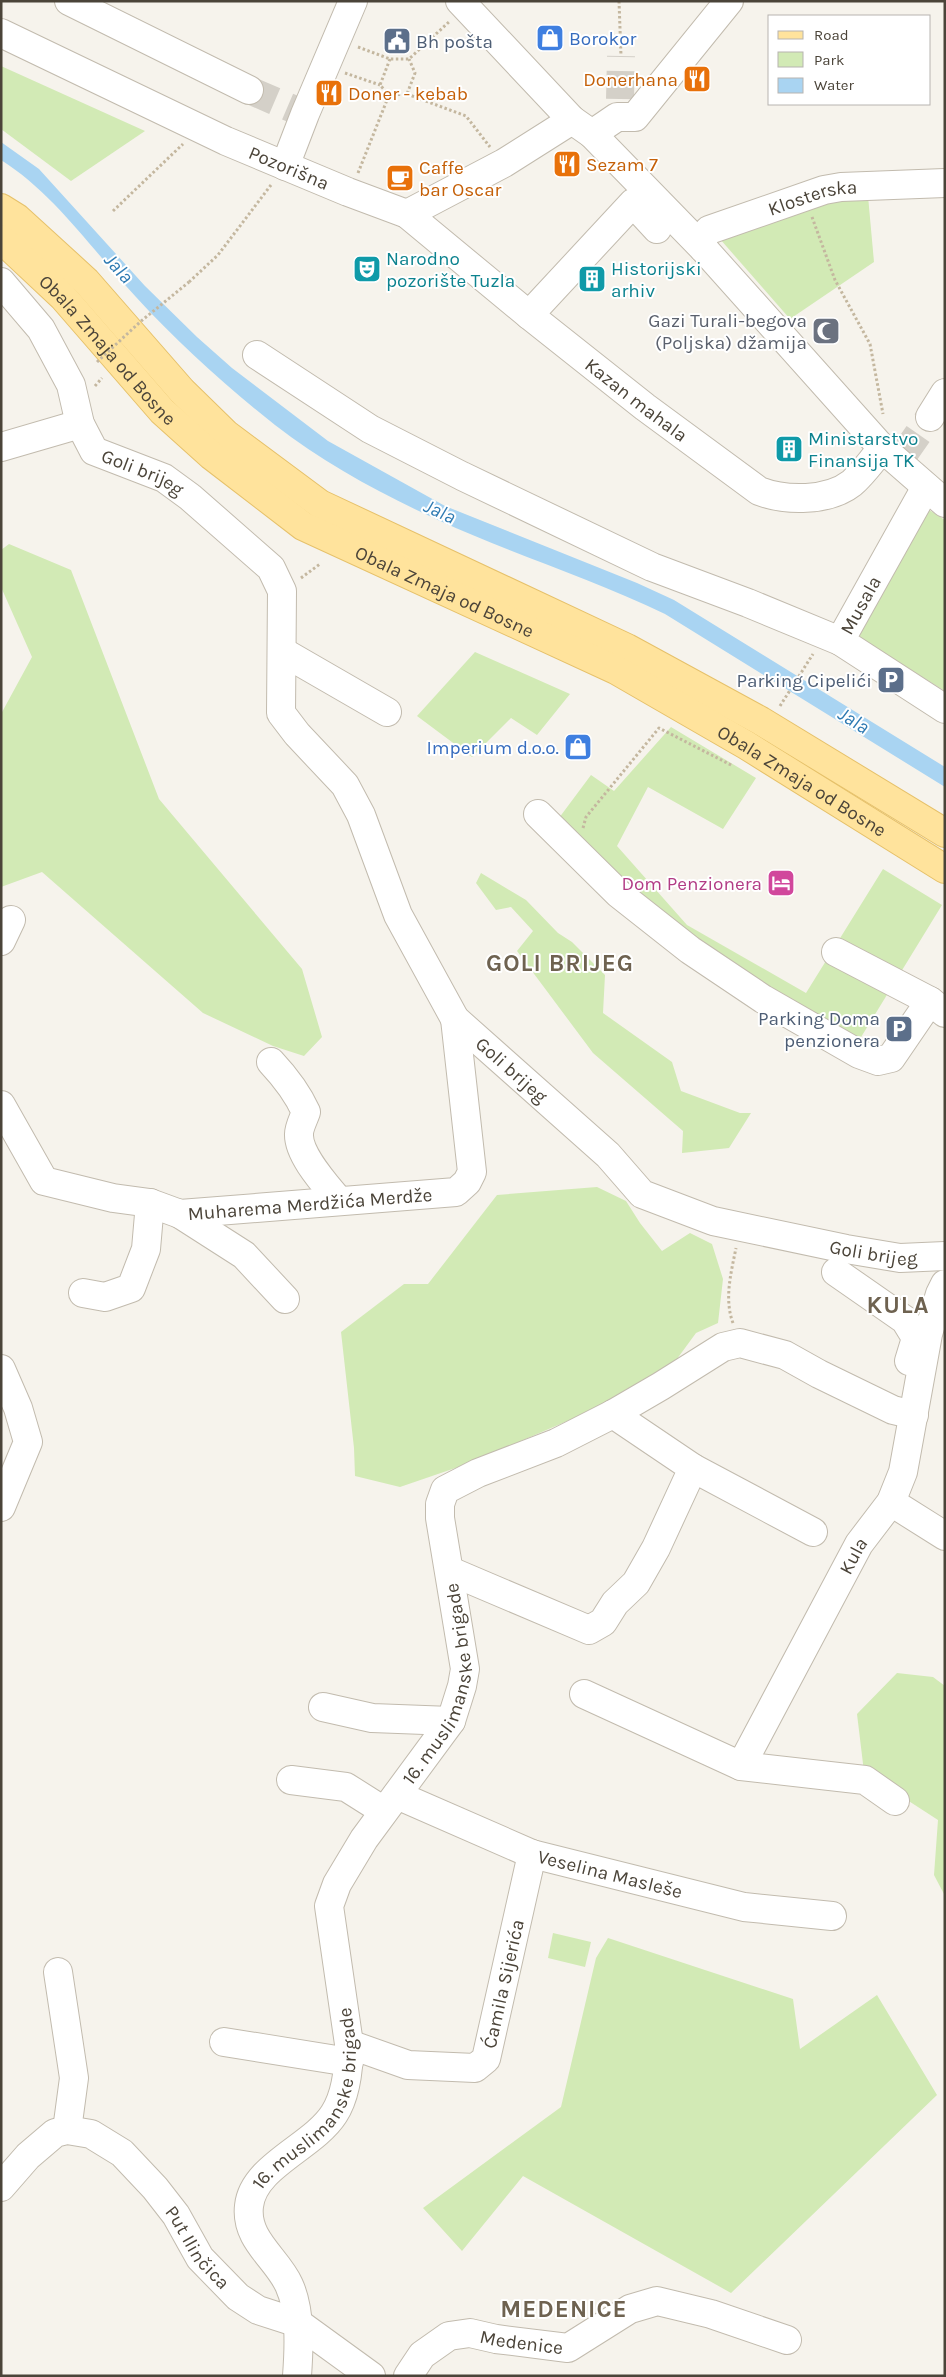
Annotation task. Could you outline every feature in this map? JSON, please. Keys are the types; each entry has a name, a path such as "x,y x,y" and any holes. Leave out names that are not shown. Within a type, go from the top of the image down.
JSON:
{"main road":[{"name":"Obala Zmaja od Bosne","path":"1,208 17,218 86,281 182,391 226,434 320,504 627,648 761,721 945,833"},
{"name":"Obala Zmaja od Bosne","path":"1,239 63,296 162,411 212,456 303,526 616,670 746,745 945,869"}],"street":[{"path":"69,1 249,90"},
{"path":"285,166 353,1"},
{"path":"407,214 504,163 619,108 635,117 729,1"},
{"path":"461,8 704,249 894,456 936,495"},
{"name":"Pozorišna","path":"1,33 226,141 407,214"},
{"name":"Klosterska","path":"704,249 702,238 709,230 811,194 841,187 945,183"},
{"path":"529,315 633,203 670,242"},
{"name":"Kazan mahala","path":"407,214 529,315 645,407 749,483 771,496 789,498 822,496 852,483 894,456"},
{"name":"Goli brijeg","path":"1,282 45,337 71,385 80,424 94,452 164,478 190,497 271,568 282,591 281,713 297,734 345,785 361,815 398,915 454,1019 608,1155 642,1194 713,1221 846,1249 900,1258 945,1256"},
{"path":"258,355 370,428 462,476 652,567 748,603 840,641"},
{"path":"930,417 945,394"},
{"path":"1,447 80,424"},
{"name":"Musala","path":"936,495 840,641 945,709"},
{"path":"283,652 387,712"},
{"path":"538,814 618,894 690,950 763,999 859,1054 878,1061 891,1058 938,1007 836,952"},
{"name":"Muharema Merdžića Merdže","path":"1,1105 44,1181 113,1198 150,1203 180,1214 456,1192 467,1182 472,1172 454,1019"},
{"path":"270,1062 290,1082 299,1096 306,1112 299,1134 304,1152 316,1172 339,1200"},
{"path":"84,1294 104,1297 131,1288 146,1248 150,1203"},
{"path":"180,1214 244,1255 285,1299"},
{"path":"740,1343 786,1354 819,1374 904,1413 904,1385 916,1338 905,1320 836,1272"},
{"name":"Kula","path":"741,1766 860,1544 890,1502 903,1472 904,1413 936,1338 940,1294 945,1284"},
{"name":"16. muslimanske brigade","path":"298,2323 289,2286 254,2236 248,2207 257,2183 314,2138 334,2114 342,2097 348,2053 329,1906 348,1865 451,1721 462,1686 465,1669 440,1518 440,1504 445,1490 478,1473 556,1442 614,1414 722,1347 740,1343"},
{"path":"1,1369 18,1408 28,1442 1,1508"},
{"path":"614,1414 693,1468 813,1532"},
{"path":"450,1570 589,1630 603,1622 615,1603 636,1583 656,1548 693,1468"},
{"path":"890,1502 945,1536"},
{"path":"584,1694 741,1766 865,1780 894,1801"},
{"path":"323,1707 372,1718 451,1721"},
{"name":"Veselina Masleše","path":"291,1780 346,1787 532,1854 744,1907 832,1916"},
{"name":"Ćamila Sijerića","path":"224,2042 348,2053 408,2064 475,2068 486,2059 532,1854"},
{"path":"1,2187 41,2143 55,2133 67,2130 74,2078 58,1972"},
{"name":"Put Ilinčica","path":"67,2130 91,2134 111,2145 134,2164 176,2215 200,2258 238,2297 258,2310 298,2323"},
{"name":"Medenice","path":"408,2376 422,2355 449,2336 470,2333 496,2339 568,2348 630,2309 657,2301 711,2314 787,2340"},
{"path":"296,2376 298,2323"},
{"path":"298,2323 371,2376"}],"path":[{"path":"619,1 620,56"},
{"path":"336,40 390,59 409,58 461,8"},
{"path":"407,94 415,73 409,58"},
{"path":"380,85 390,59"},
{"path":"326,66 380,85 389,95"},
{"path":"389,95 407,94 466,116 494,152"},
{"path":"356,178 389,95"},
{"path":"113,211 188,139"},
{"path":"97,362 218,255 285,166"},
{"path":"808,208 835,280 870,344 884,420"},
{"path":"775,712 814,653"},
{"path":"577,852 586,816 659,728"},
{"path":"736,1243 729,1287 729,1312 740,1343"}],"green space":[{"path":"1,66 145,131 71,181 1,129"},
{"path":"868,196 874,262 790,319 720,239 837,197"},
{"path":"926,508 945,520 945,691 856,636"},
{"path":"9,544 71,570 159,799 302,969 322,1037 304,1056 273,1046 203,1013 42,872 1,887 1,714 32,657 1,587 1,550"},
{"path":"475,652 570,694 537,735 511,718 472,757 417,716"},
{"path":"671,727 756,778 723,829 648,787 617,846 687,925 806,993 883,869 942,905 855,1047 686,941 556,822 591,775 614,791"},
{"path":"481,873 526,900 558,933 572,942 605,975 603,1013 672,1062 681,1091 740,1113 751,1113 729,1148 682,1153 683,1131 593,1053 517,951 533,931 511,907 496,910 476,883"},
{"path":"597,1187 626,1201 662,1251 690,1233 712,1244 723,1279 718,1323 696,1333 674,1363 586,1413 470,1463 400,1487 355,1476 354,1448 341,1332 404,1284 428,1284 497,1195"},
{"path":"897,1673 933,1677 945,1686 945,1896 934,1875 938,1820 864,1772 857,1714"},
{"path":"553,1933 591,1942 585,1967 548,1958"},
{"path":"608,1938 793,1999 800,2049 877,1995 937,2095 731,2293 523,2176 462,2251 423,2208 561,2107 596,1958"}],"water":[{"name":"Jala","path":"1,142 39,169 145,286 197,337 232,368 328,441 445,506 637,583 674,600 945,767 945,787 665,614 609,589 438,520 374,489 313,452 275,425 239,395 169,331 136,297 56,206 39,189 1,160"}],"tunnel":[{"path":"620,99 621,56"},
{"path":"249,90 305,114"},
{"path":"902,457 930,417"}],"place":[{"name":"Borokor","path":"550,38"},
{"name":"Bh pošta","path":"397,41"},
{"name":"Donerhana","path":"697,79"},
{"name":"Doner - kebab","path":"329,93"},
{"name":"Sezam 7","path":"567,164"},
{"name":"Caffe bar Oscar","path":"400,178"},
{"name":"Narodno pozorište Tuzla","path":"367,269"},
{"name":"Historijski arhiv","path":"592,279"},
{"name":"Gazi Turali-begova (Poljska) džamija","path":"826,331"},
{"name":"Ministarstvo Finansija TK","path":"789,449"},
{"name":"Parking Cipelići","path":"891,680"},
{"name":"Imperium d.o.o.","path":"578,747"},
{"name":"Dom Penzionera","path":"781,883"},
{"name":"Parking Doma penzionera","path":"899,1029"}],"district":[{"name":"GOLI BRIJEG","path":"560,963"},
{"name":"KULA","path":"898,1305"},
{"name":"MEDENICE","path":"564,2309"}]}
